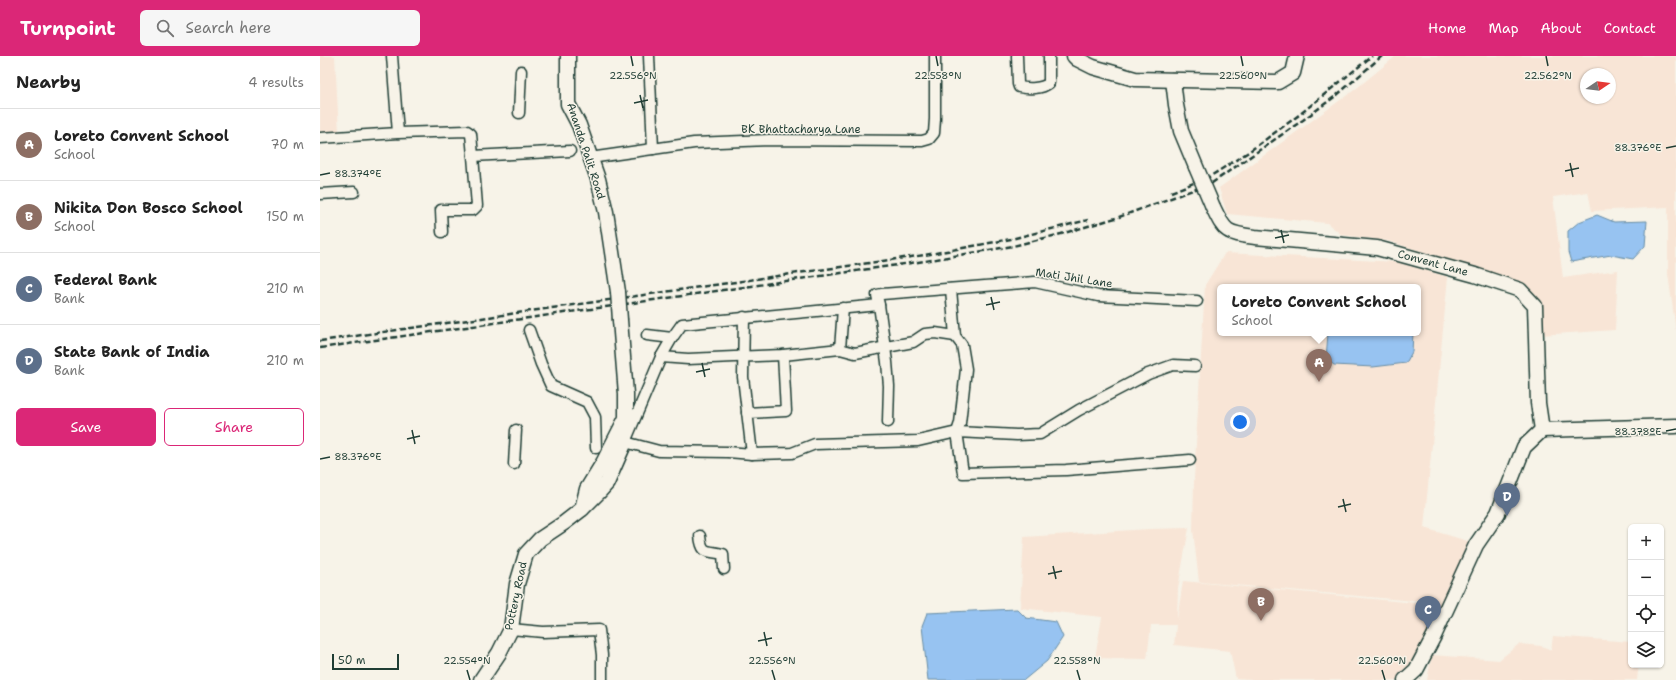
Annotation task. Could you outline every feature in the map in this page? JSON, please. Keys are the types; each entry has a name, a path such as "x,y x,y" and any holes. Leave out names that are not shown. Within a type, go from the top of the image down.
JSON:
{"street":[{"path":"392,56 398,133"},
{"name":"Ananda Palit Road","path":"568,56 568,104 579,125 598,179 606,212 618,292 626,394 626,418 603,463 587,489 582,509"},
{"path":"649,56 653,149"},
{"name":"BK Bhattacharya Lane","path":"590,158 694,143 768,140 922,141 929,139 934,133 935,119 934,56"},
{"path":"1017,56 1018,84 1019,87 1024,88 1043,87 1050,83 1049,56"},
{"path":"1074,56 1093,67 1135,79 1278,82 1293,73 1297,56"},
{"path":"519,113 521,71"},
{"name":"Convent Lane","path":"1173,80 1181,131 1222,226 1235,234 1377,248 1474,275 1520,290 1535,306 1538,403 1542,430"},
{"path":"320,138 398,133 467,131 471,134 477,206 473,210 442,210 442,232"},
{"name":"Ananda Palit Road","path":"473,156 570,151"},
{"path":"320,194 354,192"},
{"name":"Mati Jhil Lane","path":"625,442 661,357 682,324 843,308 878,300 882,294 1035,282 1098,296 1197,301"},
{"path":"951,288 956,336 962,345 966,369 958,432 963,473 1066,470 1190,460"},
{"path":"878,300 889,386 888,422"},
{"path":"840,349 843,308"},
{"path":"744,317 743,377 752,454"},
{"path":"529,330 541,364 551,386 587,402 595,417 596,448"},
{"path":"661,357 688,359 743,357 783,355 840,349 855,353 885,349 913,342 925,334 935,333 956,336"},
{"path":"647,335 672,338"},
{"path":"747,413 786,411 783,355"},
{"path":"625,442 659,451 728,452 752,454 792,453 815,444 918,441 958,432 1017,435 1040,434 1079,410 1148,374 1173,365 1195,366"},
{"path":"1405,680 1416,670 1434,636 1476,545 1498,513 1524,447 1542,430 1676,426"},
{"path":"514,464 516,430"},
{"name":"Pottery Road","path":"481,680 499,653 511,629 517,584 526,554 540,539 582,509 607,483 625,442"},
{"path":"700,536 701,547 704,550 722,554 724,569"},
{"path":"511,629 543,632 599,630 602,655 602,680"}],"shaded area":[{"path":"320,56 335,56 339,132 320,134"},
{"path":"1396,56 1676,56 1676,331 1668,274 1668,207 1592,211 1588,192 1553,197 1563,278 1618,270 1615,330 1540,335 1541,302 1516,281 1388,241 1342,235 1327,223 1227,214 1219,188 1357,88"},
{"path":"1225,253 1397,262 1448,277 1424,528 1471,542 1443,611 1426,602 1199,582 1193,530 1194,479 1205,285"},
{"path":"1189,528 1178,588 1177,620 1183,581 1426,604 1441,612 1418,660 1399,680 1253,680 1236,679 1230,651 1174,645 1176,625 1151,625 1147,659 1095,658 1102,617 1020,608 1024,537"},
{"path":"1553,636 1628,642 1628,668 1639,668 1637,680 1427,680 1432,655 1499,660 1519,644 1542,646 1551,650"}],"water":[{"path":"1597,215 1614,222 1647,221 1645,246 1633,259 1611,255 1571,262 1568,252 1568,231 1579,222"},
{"path":"1328,336 1413,336 1412,352 1406,363 1373,367 1334,365 1326,359"},
{"path":"1017,609 1026,618 1056,622 1063,637 1047,661 1024,680 928,680 922,626 927,613"}],"railway":[{"path":"1171,192 1209,177 1247,153 1299,115 1372,56"},
{"path":"320,348 925,261 1013,246 1061,234 1119,217 1212,183 1337,95 1382,56"},
{"path":"320,341 925,255 1011,239 1088,220"}],"place":[{"name":"Loreto Convent School","path":"1319,382"},
{"name":"State Bank of India","path":"1507,516"},
{"name":"Nikita Don Bosco School","path":"1261,621"},
{"name":"Federal Bank","path":"1428,629"}]}
